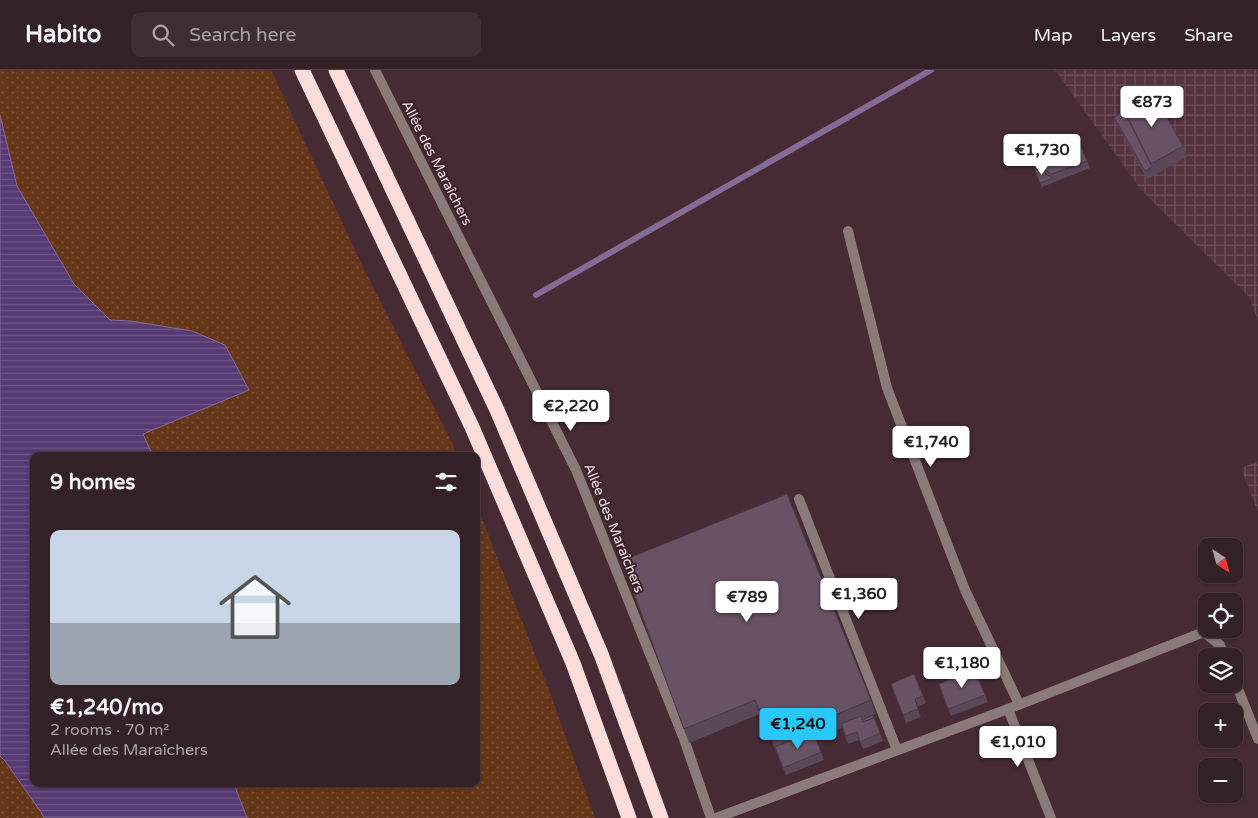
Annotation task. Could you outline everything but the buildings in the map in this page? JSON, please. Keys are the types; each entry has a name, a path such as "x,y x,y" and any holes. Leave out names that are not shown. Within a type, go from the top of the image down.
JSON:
{"highway":[{"path":"302,70 472,427 573,663 629,818"},
{"path":"336,70 497,410 601,654 661,818"}],"street":[{"name":"Allée des Maraîchers","path":"376,70 576,470 684,739 711,818"},
{"path":"848,231 887,388 965,590 1019,704"},
{"path":"799,499 897,750"},
{"path":"716,818 1008,709 1204,632 1221,648"},
{"path":"1240,693 1258,739"},
{"path":"1008,709 1051,818"}],"shaded area":[{"path":"0,70 271,70 361,263 456,452 151,452 143,434 249,390 131,321 110,320 74,284 17,186 0,115"},
{"path":"1055,70 1258,70 1258,321 1249,297 1141,190"},
{"path":"0,115 17,186 74,284 110,320 131,321 192,331 225,345 249,390 143,434 151,452 30,452 30,787 235,787 247,818 44,818 0,756"},
{"path":"1258,461 1258,512 1241,468"},
{"path":"480,513 550,693 595,818 247,818 235,787 480,787"},
{"path":"0,756 41,812 44,818 0,818"}],"waterway":[{"path":"536,295 931,70"}]}
